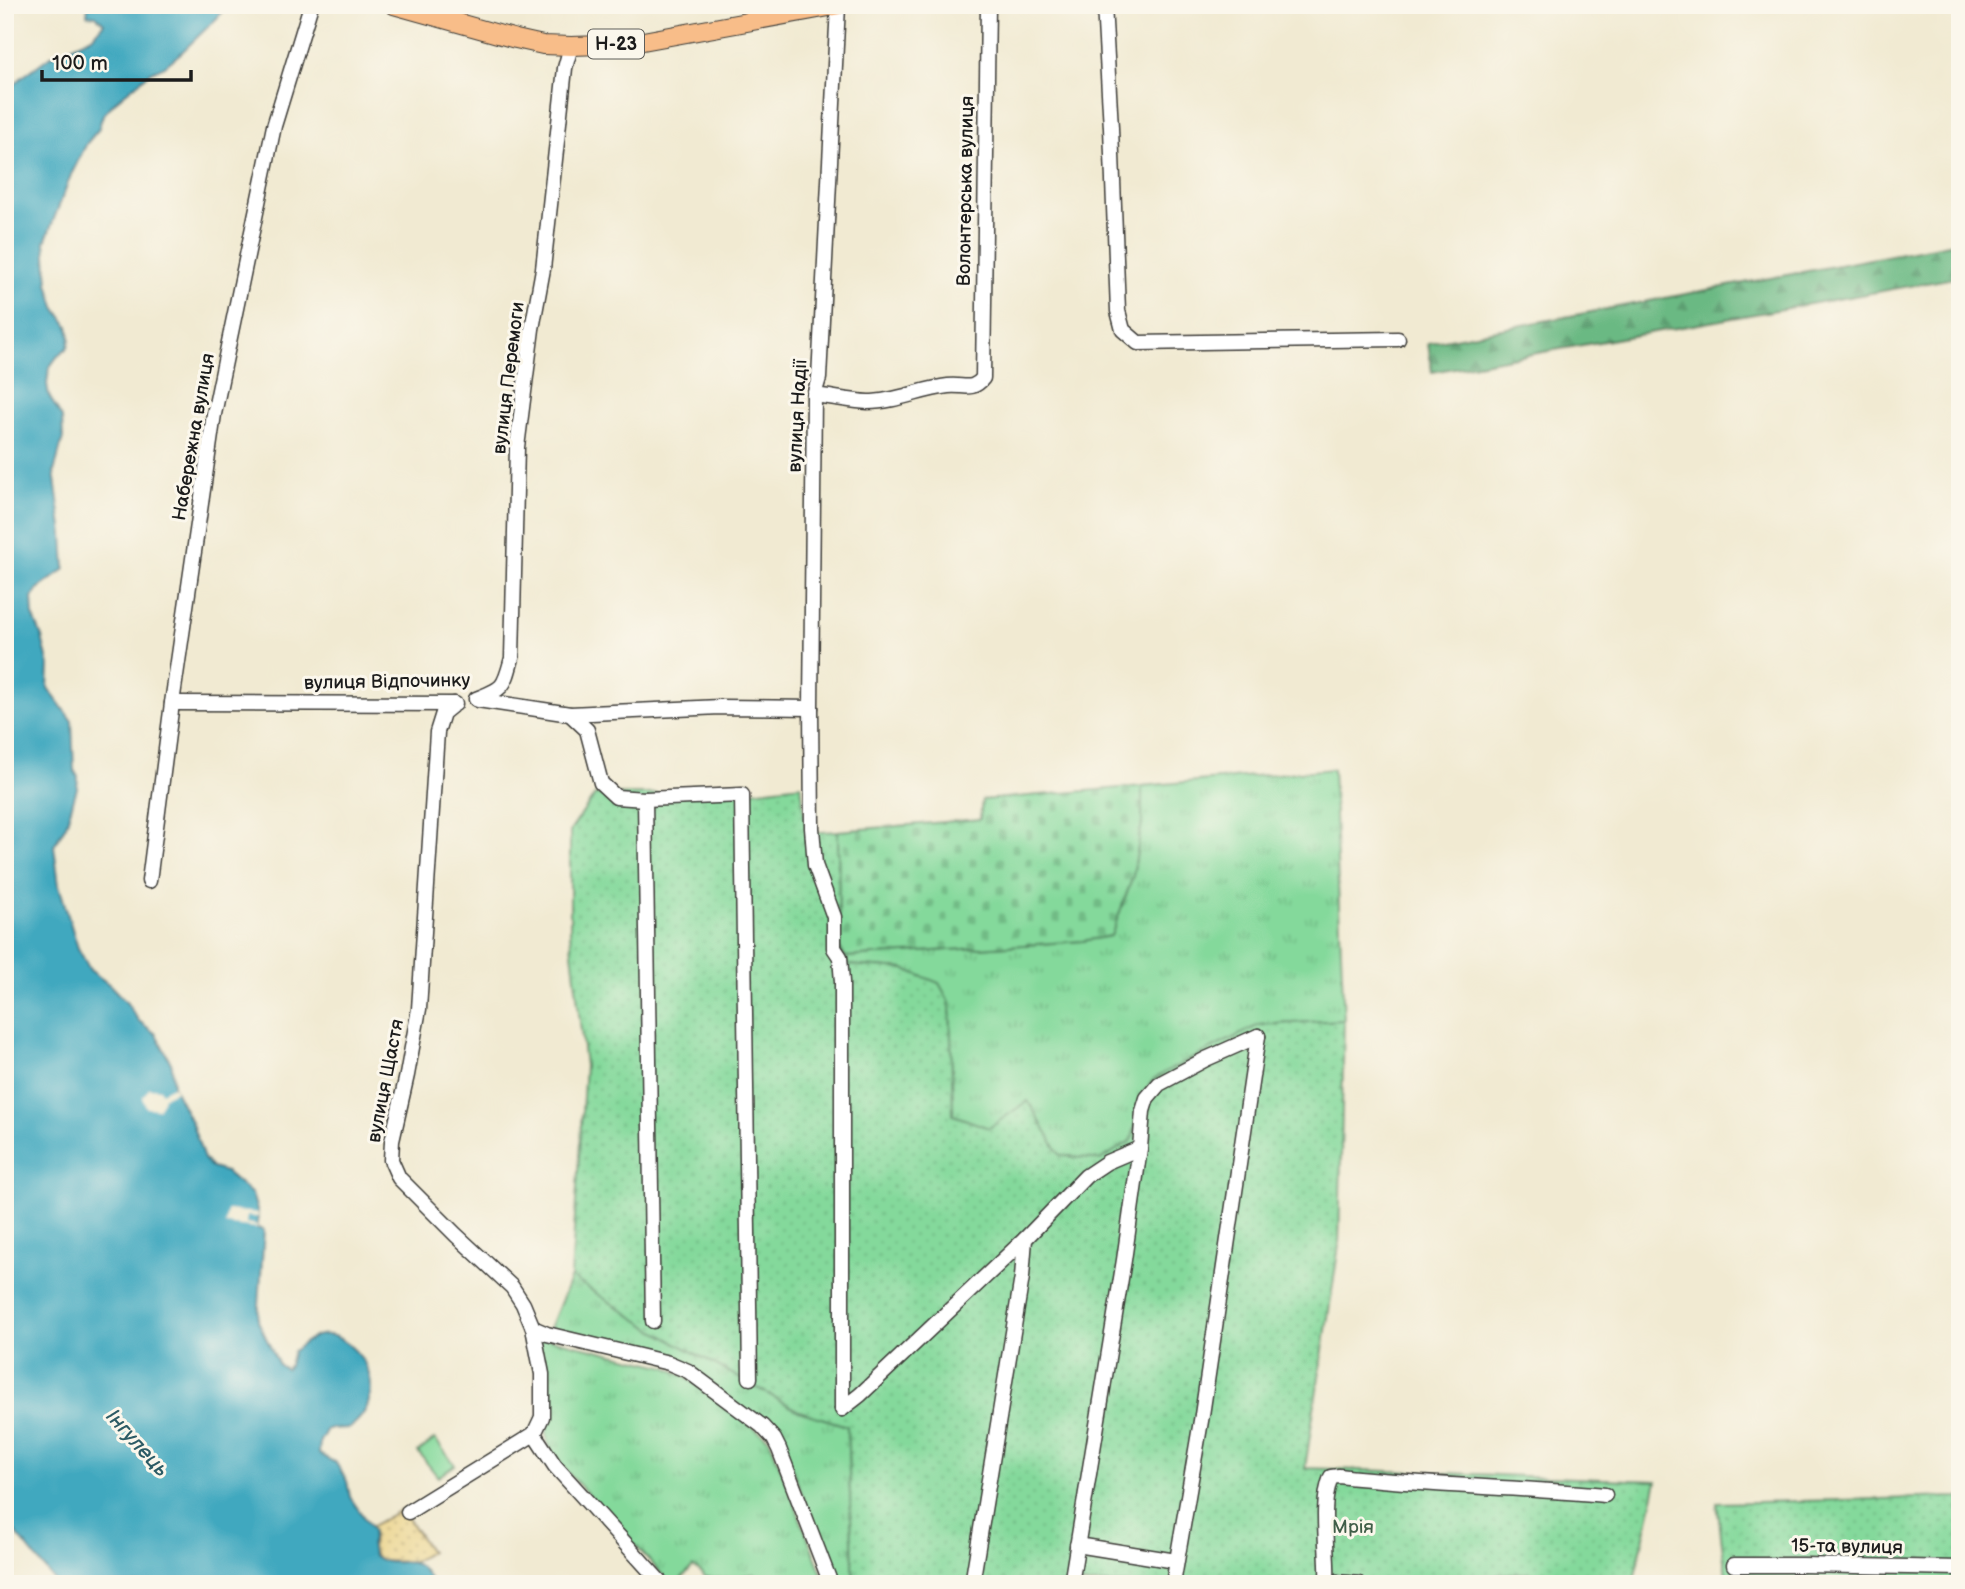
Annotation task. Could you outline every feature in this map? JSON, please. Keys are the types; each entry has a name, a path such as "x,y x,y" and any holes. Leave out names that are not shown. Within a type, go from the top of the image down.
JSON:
{"main road":[{"name":"Н-23","path":"394,5 447,12 516,39 543,45 571,46 604,46 643,41 839,6"}],"street":[{"name":"Набережна вулиця","path":"149,881 214,414 274,126 311,5"},
{"name":"Волонтерська вулиця","path":"814,395 869,402 897,399 933,388 970,387 977,385 983,378 988,5"},
{"path":"1104,5 1118,311 1123,330 1138,342 1398,340"},
{"name":"вулиця Надії","path":"839,6 819,378 814,395 811,708 815,865 834,917 834,948 840,957 842,982 842,1409 1025,1239"},
{"name":"вулиця Перемоги","path":"476,699 498,691 506,679 512,658 517,447 543,269 565,68 571,46"},
{"name":"вулиця Відпочинку","path":"172,703 454,704 476,699 569,714 720,707 811,708"},
{"name":"вулиця Щастя","path":"454,704 443,713 438,732 419,1009 392,1141 391,1160 399,1178 512,1287 523,1304 533,1328 542,1374 542,1417 534,1434"},
{"path":"569,714 587,730 601,783 616,797 645,799 742,795 750,1378"},
{"path":"645,799 653,1321"},
{"path":"1071,1584 1147,1098 1159,1084 1258,1036 1202,1415 1173,1584"},
{"path":"972,1584 1022,1278 1025,1239 1086,1176 1107,1162 1140,1148"},
{"path":"533,1328 547,1334 669,1363 688,1371 762,1426 779,1449 831,1584"},
{"path":"408,1512 534,1434 555,1466 662,1584"},
{"path":"1359,1584 1327,1584 1325,1517 1327,1487 1331,1477 1605,1495"},
{"path":"1077,1545 1176,1561"},
{"name":"15-та вулиця","path":"1734,1566 1803,1564 1960,1568"}],"green space":[{"path":"1960,242 1960,277 1432,372 1428,343"},
{"path":"1333,769 1344,1020 1259,1025 1137,1120 1132,1140 1100,1160 1059,1155 953,1115 950,1003 904,969 847,965 846,957 1082,941 1110,936 1142,823 1142,786"},
{"name":"Мрія","path":"801,785 807,833 838,831 839,947 847,965 904,969 939,983 950,1003 953,1115 989,1128 1028,1101 1060,1155 1100,1160 1132,1140 1142,1097 1152,1081 1167,1071 1259,1025 1344,1020 1339,1245 1305,1468 1657,1481 1633,1584 1503,1574 1479,1584 854,1584 847,1426 799,1411 655,1331 571,1277 585,1066 570,934 570,831 595,795 742,792"},
{"path":"1142,786 1142,823 1133,876 1111,936 1082,941 846,957 839,947 838,831 980,819 982,800"},
{"path":"571,1277 655,1331 799,1411 847,1426 854,1584 837,1584 783,1445 690,1367 550,1328"},
{"path":"538,1336 667,1367 686,1377 769,1439 826,1584 765,1584 754,1574 722,1579 706,1577 693,1566 676,1584 671,1584 558,1462 550,1450 546,1435 548,1419"},
{"path":"435,1439 455,1465 438,1477 418,1452"},
{"path":"1960,1497 1960,1584 1727,1584 1717,1503"}],"sand":[{"path":"402,1509 430,1552 413,1562 381,1561 372,1552 373,1531 370,1527"}],"water":[{"name":"Інгулець","path":"88,5 226,5 218,17 182,52 165,66 151,72 103,115 98,130 87,143 71,175 45,242 48,283 55,307 68,326 70,338 68,347 49,368 47,384 49,396 62,418 63,438 54,472 65,569 38,589 32,598 33,615 49,666 48,688 72,721 74,770 78,777 66,825 54,846 59,885 78,948 90,970 110,985 139,1021 156,1034 172,1065 173,1086 192,1124 204,1159 212,1168 226,1172 252,1194 258,1213 257,1228 264,1230 258,1321 279,1365 286,1369 293,1351 313,1337 324,1335 341,1339 348,1344 366,1366 371,1388 365,1410 350,1428 327,1429 320,1441 319,1454 336,1463 347,1481 350,1497 373,1531 373,1555 390,1562 418,1566 433,1584 57,1584 5,1519 5,94 49,57 92,37 104,23 96,16 87,15"}],"pier":[{"path":"173,1086 176,1091 163,1097 158,1109 147,1108 142,1098 149,1088 160,1089 161,1092"},
{"path":"227,1210 258,1213 258,1217 247,1216 246,1223 257,1225 257,1228 225,1224"}]}
